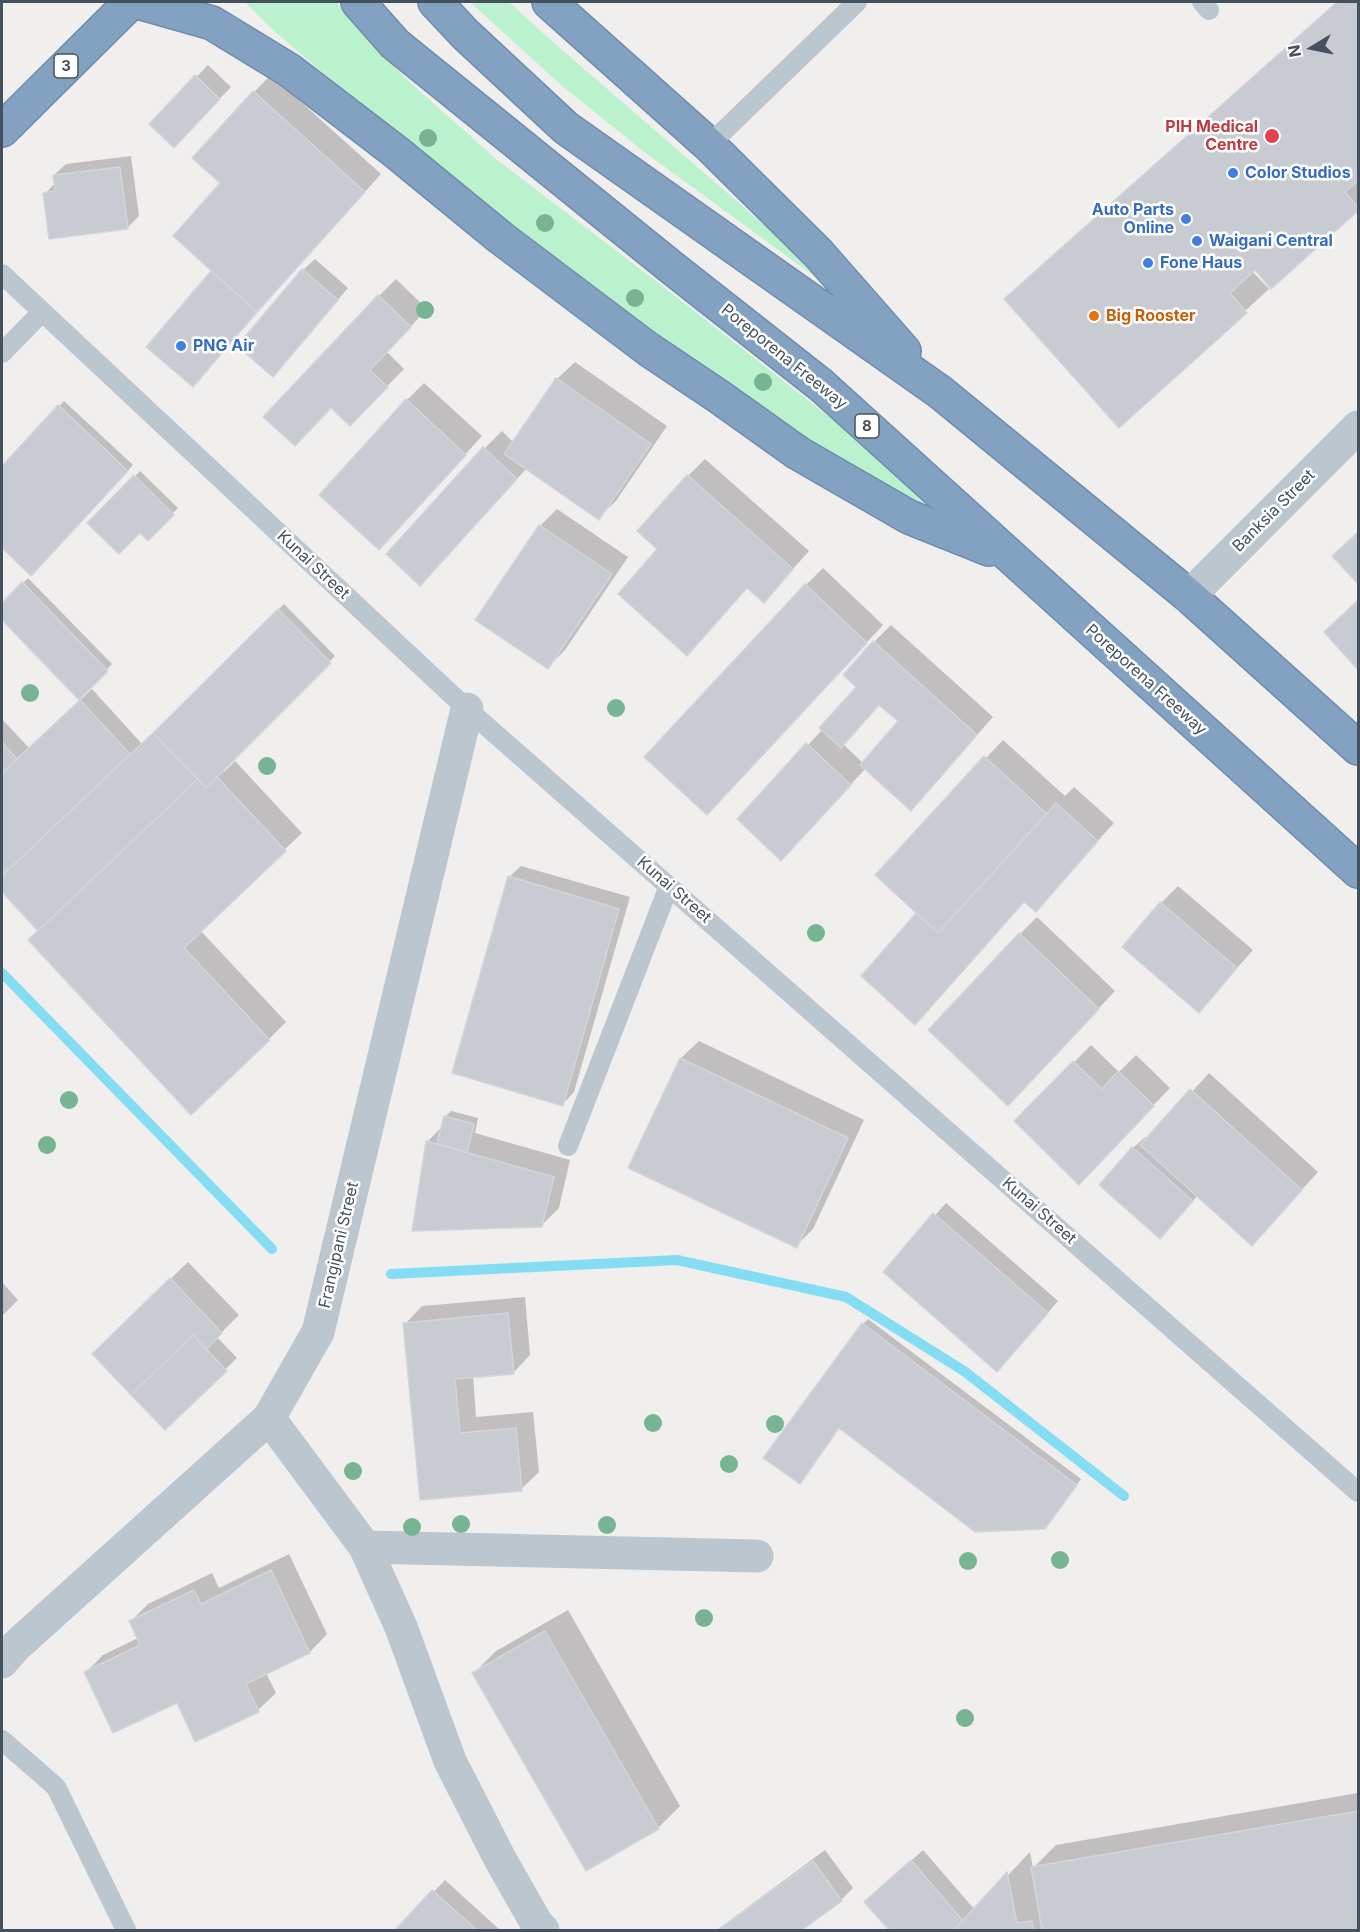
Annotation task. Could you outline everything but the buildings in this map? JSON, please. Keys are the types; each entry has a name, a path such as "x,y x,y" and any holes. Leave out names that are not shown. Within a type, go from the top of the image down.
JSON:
{"highway":[{"name":"3","path":"2,130 131,2"},
{"path":"138,2 212,23 289,70 396,152 501,238 639,342 798,453 909,517 1010,557"},
{"name":"Poreporena Freeway","path":"358,2 394,44 670,267 821,385 1359,871"},
{"path":"435,2 465,34 566,128 940,392 1189,596 1359,748"},
{"path":"549,2 709,145 818,253 940,392"}],"street":[{"name":"Banksia Street","path":"1189,596 1359,426"},
{"name":"Frangipani Street","path":"6,1647 269,1418 318,1332 467,709"},
{"path":"269,1418 365,1547 401,1627 450,1761 500,1859 537,1924 543,1930"},
{"path":"365,1547 757,1556"}],"lane":[{"path":"709,145 857,2"},
{"name":"Kunai Street","path":"2,274 467,709 1359,1492"},
{"path":"2,352 42,312"},
{"path":"568,1146 669,886"},
{"path":"2,1740 56,1787 126,1930"}],"green space":[{"path":"245,2 336,2 405,78 496,159 851,434 925,504 924,515 791,437 426,162 272,29"},
{"path":"470,2 509,2 808,263 829,287 643,151 561,85"}],"waterway":[{"path":"2,973 272,1249"},
{"path":"391,1274 677,1260 846,1297 964,1371 1124,1496"}],"place":[{"name":"PIH Medical Centre","path":"1272,136"},
{"name":"Color Studios","path":"1233,173"},
{"name":"Auto Parts Online","path":"1186,219"},
{"name":"Waigani Central","path":"1197,241"},
{"name":"Fone Haus","path":"1148,263"},
{"name":"Big Rooster","path":"1094,316"},
{"name":"PNG Air","path":"181,346"}]}
